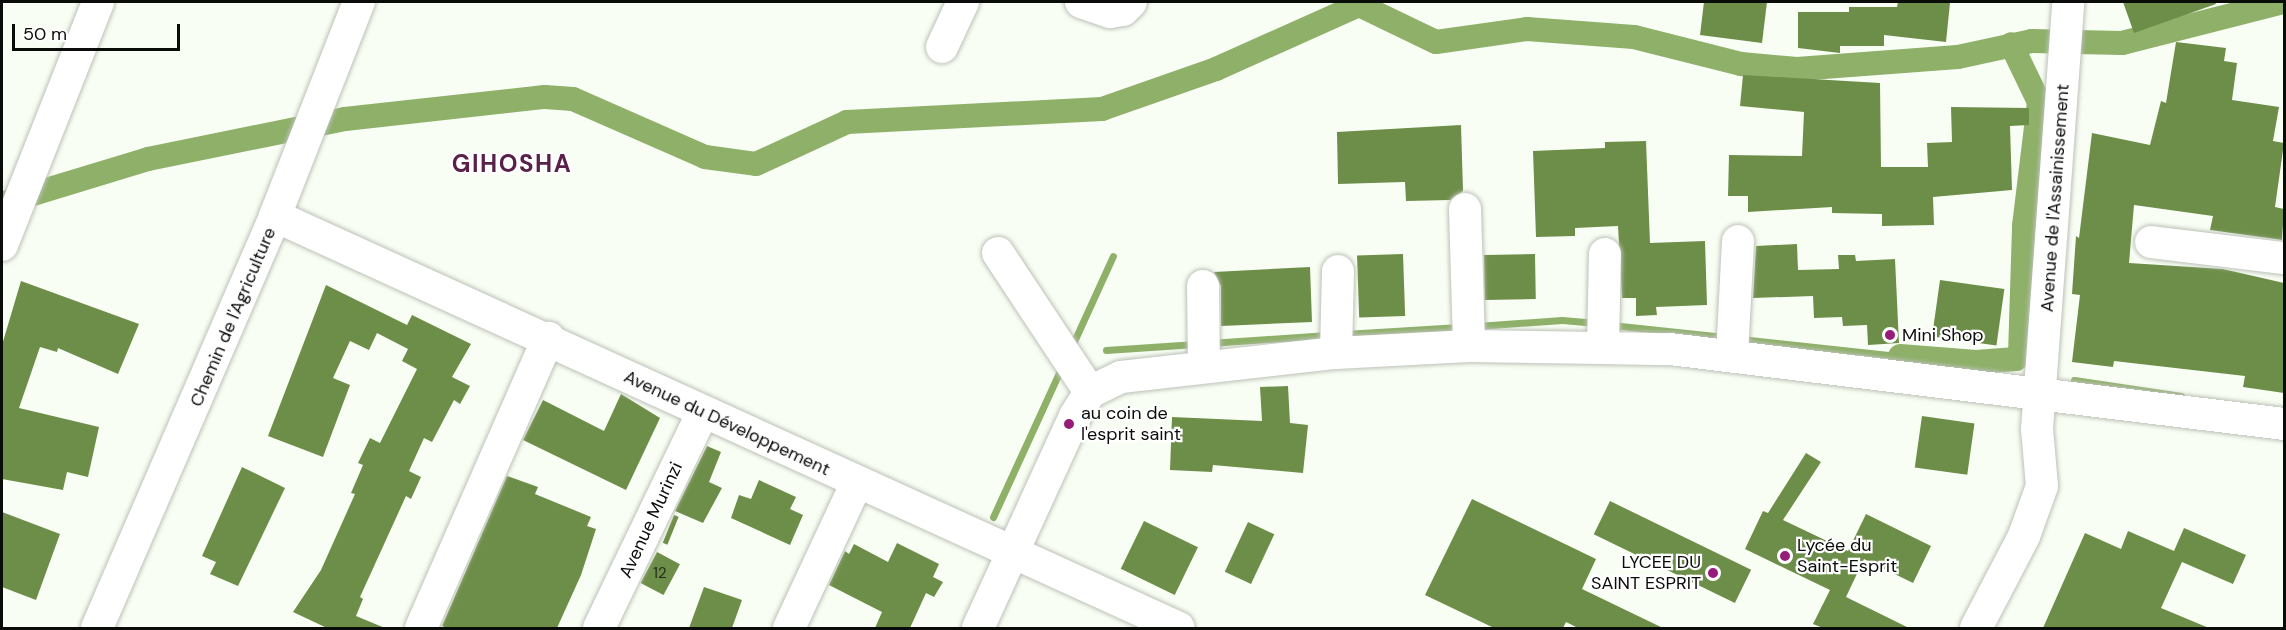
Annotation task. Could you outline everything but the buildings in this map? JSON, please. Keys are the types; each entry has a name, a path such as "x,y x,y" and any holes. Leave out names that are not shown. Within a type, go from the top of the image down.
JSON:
{"street":[{"path":"2,245 10,202 98,2"},
{"name":"Chemin de l'Agriculture","path":"97,628 275,216 297,150 325,89 359,2"},
{"path":"942,48 963,2"},
{"path":"1081,2 1110,12 1123,10 1131,2"},
{"name":"Avenue de l'Assainissement","path":"1976,628 2024,536 2042,486 2037,429 2068,2"},
{"path":"1465,209 1469,346"},
{"name":"Avenue du Développement","path":"275,216 548,339 1013,556 1179,628"},
{"path":"1732,356 1738,241"},
{"path":"2151,242 2284,258"},
{"path":"998,253 1090,392"},
{"path":"1603,346 1605,254"},
{"path":"1336,353 1338,271"},
{"path":"1203,286 1204,366"},
{"path":"420,628 548,339"},
{"path":"978,628 1090,392 1121,377 1336,353 1469,346 1603,346 1732,356 2284,424"},
{"name":"Avenue Murinzi","path":"599,628 703,412"},
{"path":"789,628 856,484"}],"waterway":[{"path":"10,201 148,159 345,119 545,97 573,99 705,157 756,164 847,122 1102,109 1216,69 1359,5 1436,42 1527,29 1634,37 1741,64 1797,69 1958,57 2032,41 2122,43 2283,2"},
{"path":"1900,356 1976,362 2016,359 2020,355 2024,226 2039,102 2011,44"},
{"path":"1071,348 1113,256"},
{"path":"1477,326 1562,320 1594,323"},
{"path":"1611,325 1726,337"},
{"path":"1345,334 1460,327"},
{"path":"1210,343 1328,335"},
{"path":"1740,339 1900,356"},
{"path":"1106,350 1196,344"},
{"path":"993,517 1062,366"},
{"path":"2074,380 2181,396"}],"place":[{"name":"Mini Shop","path":"1890,335"},
{"name":"au coin de l'esprit saint","path":"1069,424"},
{"name":"Lycée du Saint-Esprit","path":"1785,556"},
{"name":"LYCEE DU SAINT ESPRIT","path":"1713,573"}],"district":[{"name":"GIHOSHA","path":"512,164"}]}
